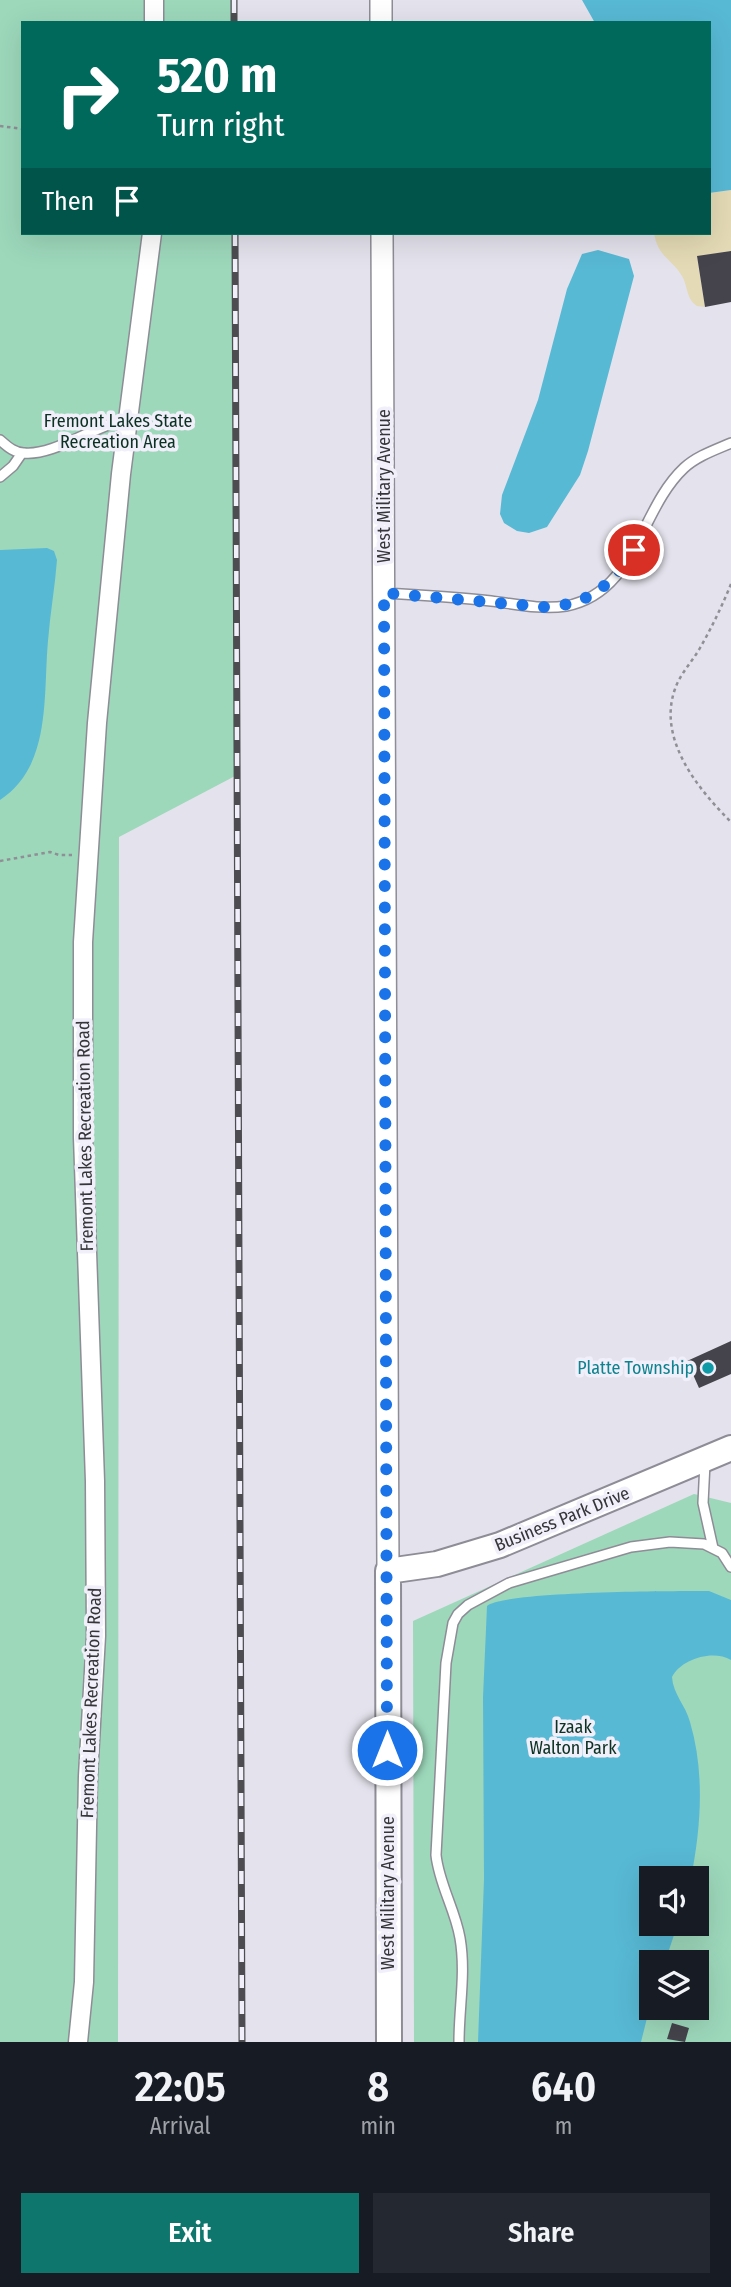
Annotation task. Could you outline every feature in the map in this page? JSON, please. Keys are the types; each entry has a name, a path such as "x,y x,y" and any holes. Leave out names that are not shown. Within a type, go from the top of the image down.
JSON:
{"main road":[{"name":"Business Park Drive","path":"388,1571 437,1564 499,1545 730,1450"},
{"name":"West Military Avenue","path":"388,1571 389,2042"}],"street":[{"path":"154,0 154,21"},
{"path":"381,0 382,21"},
{"name":"Fremont Lakes Recreation Road","path":"78,2042 84,1982 88,1776 96,1636 95,1480 82,1076 88,855 97,723 152,235"},
{"name":"West Military Avenue","path":"382,235 388,1571"}],"lane":[{"path":"0,440 22,453 41,451 102,426 129,419"},
{"path":"384,593 545,607 577,603 598,592 620,573 662,497 684,468 700,456 731,443"},
{"path":"0,477 13,466 22,453"},
{"path":"705,1459 703,1503 713,1548"},
{"path":"459,2042 462,1950 454,1909 440,1877 436,1854 446,1663 453,1623 468,1605 487,1593 534,1575 631,1547 691,1542 722,1553 731,1567"}],"path":[{"path":"0,126 21,129"},
{"path":"731,584 717,618 675,688 671,714 674,741 681,757 699,784 731,822"},
{"path":"0,861 50,852 60,855 88,855"}],"green space":[{"name":"Fremont Lakes State Recreation Area","path":"0,0 234,0 234,21 21,21 21,235 235,235 237,775 119,837 118,2042 0,2042"},
{"name":"Izaak Walton Park","path":"694,1494 731,1503 731,2042 414,2042 413,1621"}],"sand":[{"path":"731,190 731,255 730,251 697,257 705,307 693,303 682,276 662,252 654,235 711,235 711,193"}],"water":[{"path":"582,0 731,0 731,190 711,193 711,21 594,21"},
{"path":"598,250 629,259 634,276 588,451 580,475 547,527 529,533 517,531 504,523 500,514 502,495 538,400 567,289 582,254"},
{"path":"47,548 54,551 57,560 42,728 29,768 17,786 0,800 0,550"},
{"path":"709,1591 731,1600 731,1660 715,1655 698,1658 682,1665 672,1677 695,1741 700,1780 699,1820 693,1866 639,1866 639,1936 674,1936 669,1950 639,1950 639,2020 646,2020 641,2042 478,2042 484,1879 483,1697 487,1606 524,1597"}],"building":[{"path":"731,251 731,302 705,307 697,256"},
{"name":"Platte Township","path":"731,1341 731,1374 699,1388 687,1361"},
{"path":"672,2023 689,2028 685,2042 667,2039"}],"railway":[{"path":"234,0 234,21"},
{"path":"235,235 242,2042"}],"place":[{"name":"Platte Township","path":"708,1368"}],"route":[{"path":"387,1750 384,593 545,607 567,606 598,592 620,573 634,550"}]}
